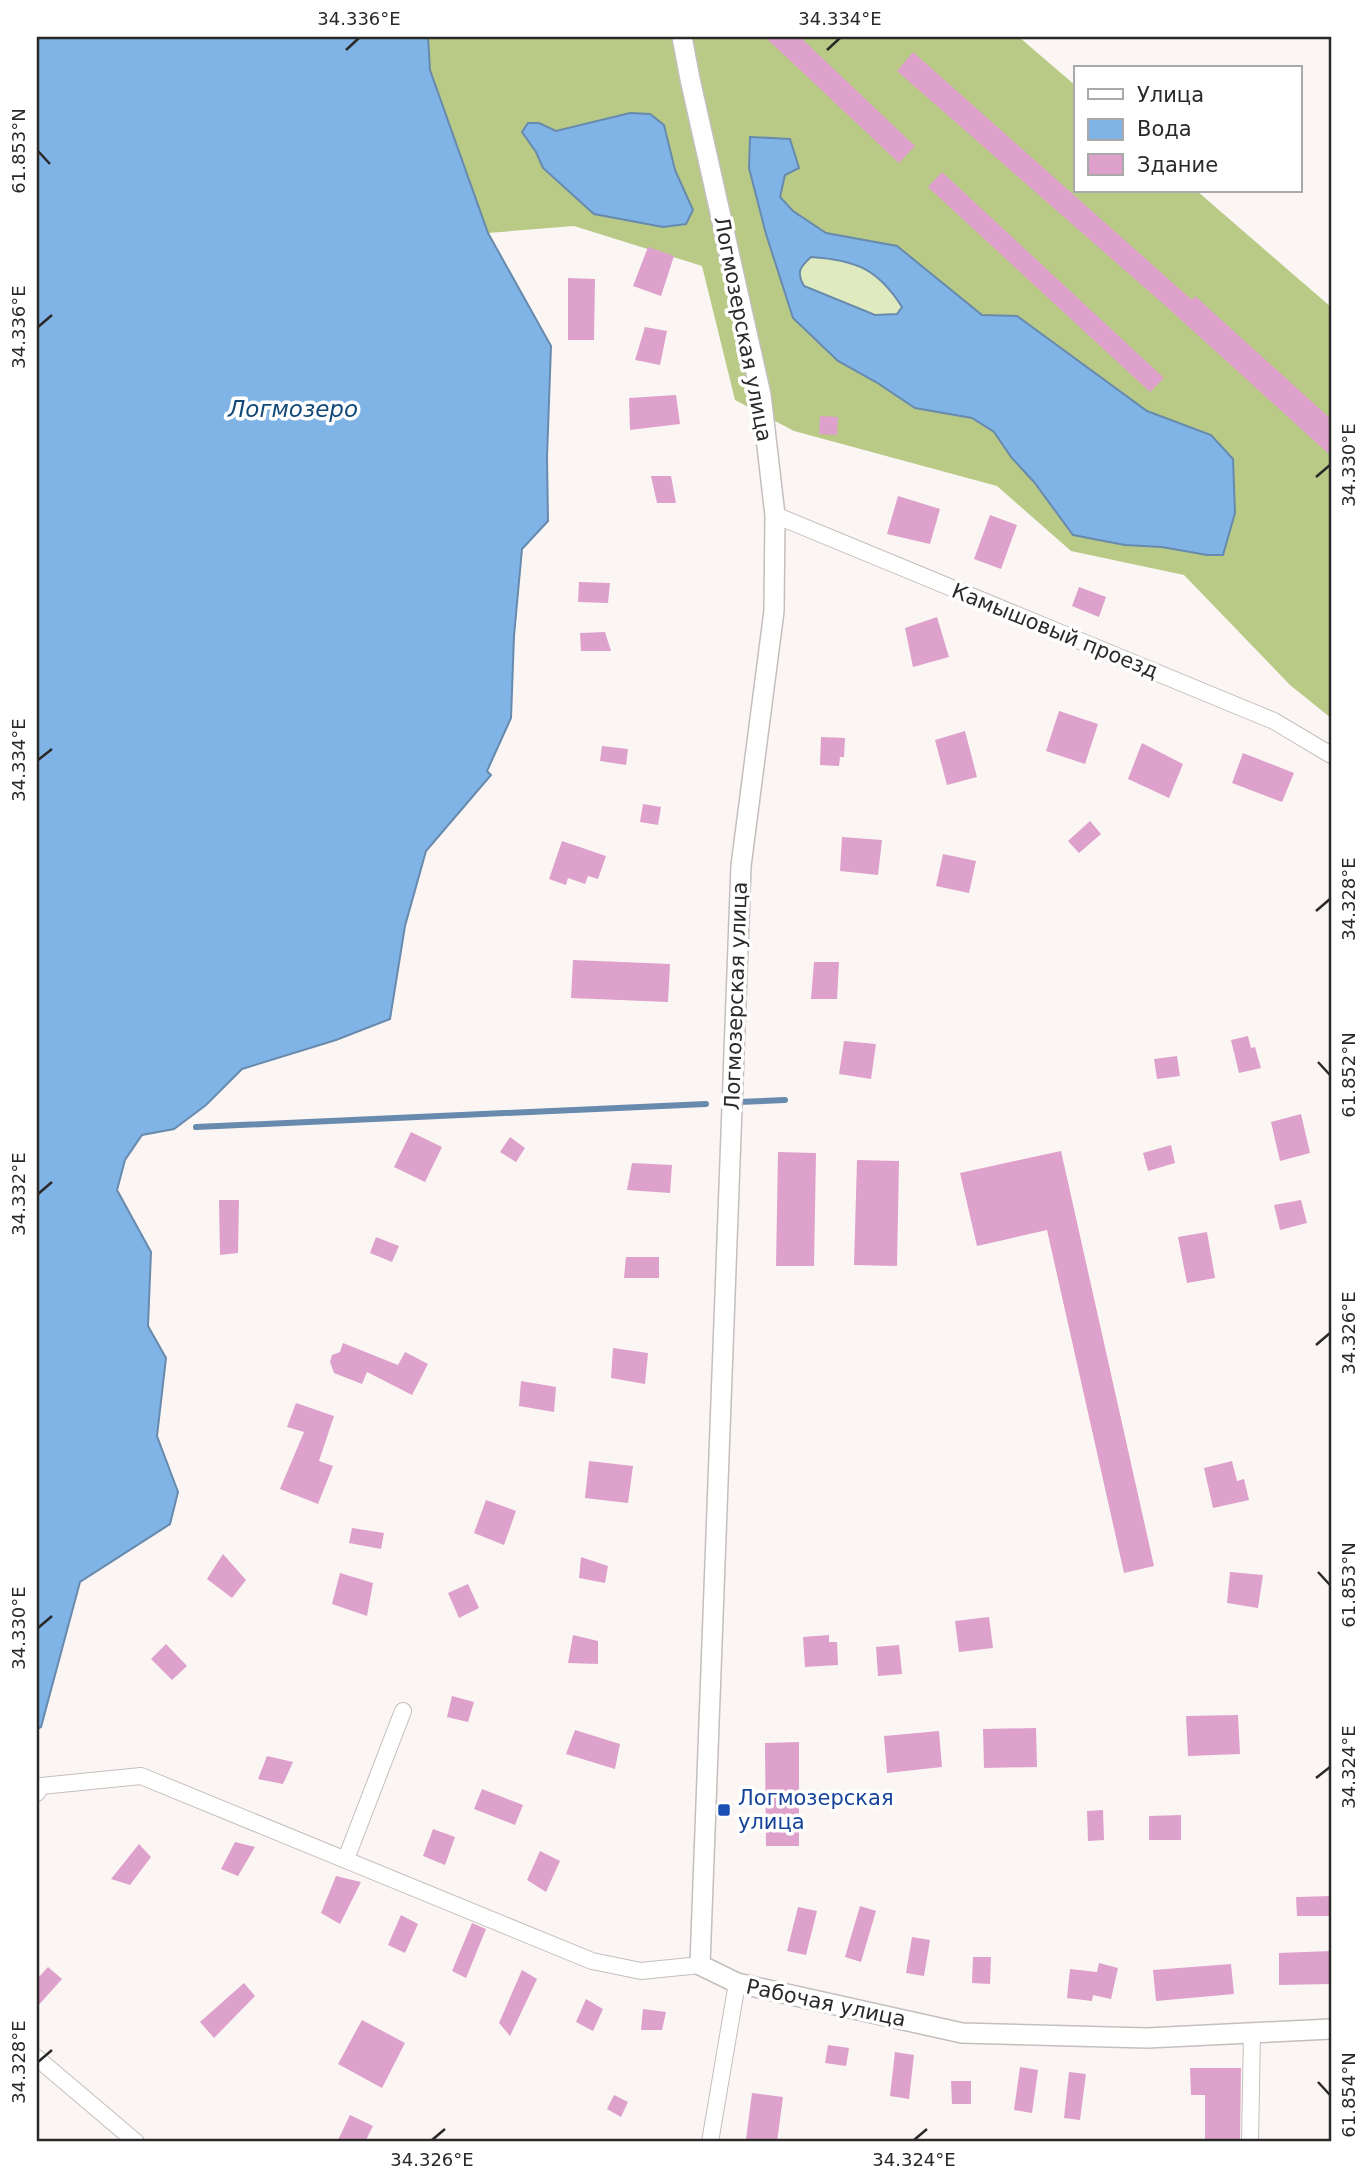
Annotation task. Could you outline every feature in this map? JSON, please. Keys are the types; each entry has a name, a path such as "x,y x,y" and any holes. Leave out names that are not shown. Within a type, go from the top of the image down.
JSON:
{"street":[{"name":"Логмозерская улица","path":"682,37 761,395 775,515 774,611 741,866 700,1965"},
{"name":"Камышовый проезд","path":"775,515 1274,721 1331,755"},
{"path":"346,1859 404,1711"},
{"path":"37,1793 41,1786 141,1776 592,1961 641,1971 700,1965"},
{"name":"Рабочая улица","path":"700,1965 737,1983 962,2033 1147,2038 1331,2029"},
{"path":"710,2142 737,1983"},
{"path":"1250,2142 1252,2032"},
{"path":"37,2058 136,2142"}],"green space":[{"path":"428,37 1019,37 1074,84 1074,192 1198,192 1331,307 1331,718 1290,685 1184,575 1071,551 997,486 794,431 735,400 702,266 574,226 488,233 430,70","holes":["630,113 664,125 675,170 693,210 594,214 543,168 536,152 539,123 556,131","751,137 785,175 780,197 793,211 826,233 897,246 982,315 1017,316 1147,411 1211,435 1207,555 1162,547 1125,545 1034,482 1011,457 994,432 972,418 915,408 838,361 766,234 749,168"]},
{"path":"811,257 866,269 885,282 903,306 897,314 875,315 804,286 800,270"}],"water":[{"name":"Логмозеро","path":"37,37 428,37 430,70 488,233 551,346 548,521 522,549 514,636 511,718 487,771 491,775 426,851 405,926 390,1019 336,1040 242,1069 206,1105 174,1129 142,1135 125,1160 117,1190 151,1252 148,1326 166,1358 157,1436 178,1492 170,1524 80,1582 41,1727 37,1729"},
{"path":"630,113 650,114 664,125 675,170 693,210 686,224 663,227 594,214 543,168 522,132 528,123 539,123 556,131"},
{"path":"750,137 790,139 799,168 785,175 780,197 793,211 826,233 897,246 982,315 1017,316 1147,411 1211,435 1233,459 1235,513 1223,555 1125,545 1073,535 994,432 972,418 915,408 838,361 793,318 766,234 749,168","holes":["811,257 853,264 875,275 902,307 897,314 875,315 804,286 800,273 804,264"]}],"building":[{"path":"765,37 800,37 915,146 899,163"},
{"path":"913,52 1192,300 1195,296 1331,419 1331,456 1168,308 897,71"},
{"path":"942,172 1164,378 1150,392 928,187"},
{"path":"648,247 674,256 661,296 633,286"},
{"path":"568,278 595,279 594,340 568,340"},
{"path":"645,327 667,331 660,365 635,360"},
{"path":"676,395 680,424 630,430 629,398"},
{"path":"820,416 838,417 837,435 819,434"},
{"path":"651,476 671,476 676,503 657,503"},
{"path":"898,496 940,509 930,544 887,534"},
{"path":"990,515 1017,525 1001,569 974,559"},
{"path":"579,582 610,583 608,603 578,602"},
{"path":"1079,587 1106,597 1099,617 1072,606"},
{"path":"937,617 949,657 913,667 905,628"},
{"path":"605,632 611,651 581,651 580,633"},
{"path":"1059,711 1098,724 1085,764 1046,751"},
{"path":"965,731 977,777 947,785 935,740"},
{"path":"821,737 845,738 844,757 840,757 839,766 820,765"},
{"path":"1142,743 1183,764 1169,798 1128,779"},
{"path":"602,746 628,749 626,765 600,761"},
{"path":"1243,753 1294,773 1282,802 1232,783"},
{"path":"643,804 661,807 658,825 640,822"},
{"path":"1090,821 1101,834 1079,853 1068,841"},
{"path":"842,837 882,840 878,875 840,871"},
{"path":"562,841 606,856 598,879 588,876 585,884 568,878 566,885 549,879"},
{"path":"943,854 976,861 969,893 936,886"},
{"path":"573,960 670,964 668,1002 571,998"},
{"path":"814,962 839,962 837,999 811,999"},
{"path":"1248,1036 1251,1048 1255,1047 1261,1068 1239,1073 1231,1040"},
{"path":"844,1041 876,1044 871,1079 839,1074"},
{"path":"1177,1056 1180,1076 1157,1079 1154,1059"},
{"path":"1301,1114 1310,1153 1280,1161 1271,1122"},
{"path":"411,1132 442,1147 425,1182 394,1167"},
{"path":"510,1137 525,1148 516,1162 500,1152"},
{"path":"1171,1145 1175,1163 1148,1171 1143,1153"},
{"path":"1061,1151 1154,1566 1124,1573 1047,1230 977,1246 960,1173"},
{"path":"778,1152 816,1153 814,1266 776,1266"},
{"path":"857,1160 899,1161 897,1266 854,1265"},
{"path":"632,1163 672,1165 670,1193 627,1190"},
{"path":"219,1200 239,1200 238,1253 220,1255"},
{"path":"1301,1200 1307,1223 1280,1230 1274,1205"},
{"path":"1207,1232 1215,1278 1187,1283 1178,1237"},
{"path":"376,1237 399,1246 392,1262 370,1253"},
{"path":"626,1257 659,1257 659,1278 624,1278"},
{"path":"343,1343 398,1365 405,1352 428,1364 412,1395 367,1372 362,1384 334,1373 330,1362 332,1355 340,1352"},
{"path":"613,1348 648,1353 645,1384 611,1378"},
{"path":"521,1381 556,1387 554,1412 519,1406"},
{"path":"296,1403 334,1416 319,1461 333,1466 318,1504 280,1489 304,1432 287,1427"},
{"path":"589,1461 633,1466 628,1503 585,1498"},
{"path":"1232,1461 1237,1481 1244,1479 1249,1500 1213,1508 1204,1468"},
{"path":"486,1500 516,1511 504,1545 474,1533"},
{"path":"352,1528 384,1533 381,1549 349,1543"},
{"path":"223,1554 246,1580 232,1598 207,1579"},
{"path":"581,1557 608,1566 605,1583 579,1578"},
{"path":"1230,1572 1263,1575 1258,1608 1227,1603"},
{"path":"340,1573 373,1583 367,1616 332,1604"},
{"path":"468,1584 479,1608 459,1618 448,1593"},
{"path":"989,1617 993,1648 959,1652 955,1621"},
{"path":"573,1635 598,1641 598,1664 568,1663"},
{"path":"829,1635 829,1642 837,1642 838,1665 805,1667 803,1637"},
{"path":"166,1644 187,1666 172,1680 151,1659"},
{"path":"899,1645 902,1674 878,1676 876,1647"},
{"path":"452,1696 474,1702 468,1722 447,1717"},
{"path":"1238,1715 1240,1754 1188,1756 1186,1716"},
{"path":"1036,1728 1037,1767 984,1768 983,1729"},
{"path":"575,1730 620,1744 615,1769 566,1754"},
{"path":"939,1731 942,1767 887,1773 884,1736"},
{"path":"799,1742 799,1846 766,1846 765,1743"},
{"path":"267,1756 293,1762 283,1784 258,1779"},
{"path":"482,1789 523,1805 515,1825 474,1809"},
{"path":"1103,1810 1104,1840 1088,1841 1087,1811"},
{"path":"1181,1815 1181,1840 1149,1840 1149,1816"},
{"path":"433,1829 455,1837 445,1865 423,1856"},
{"path":"235,1842 255,1847 238,1876 221,1869"},
{"path":"139,1844 151,1857 130,1885 111,1879"},
{"path":"540,1851 560,1861 546,1892 527,1880"},
{"path":"336,1876 361,1882 340,1924 321,1913"},
{"path":"1331,1896 1331,1916 1297,1916 1296,1897"},
{"path":"860,1906 876,1911 861,1962 845,1957"},
{"path":"798,1907 817,1911 806,1955 787,1951"},
{"path":"401,1915 418,1924 405,1953 388,1945"},
{"path":"472,1923 486,1929 466,1978 452,1971"},
{"path":"912,1937 930,1940 924,1976 906,1973"},
{"path":"1331,1951 1331,1984 1279,1985 1279,1953"},
{"path":"973,1957 991,1957 990,1984 972,1983"},
{"path":"1099,1963 1118,1968 1111,1999 1093,1995 1092,2001 1067,1998 1070,1969 1097,1972"},
{"path":"1231,1964 1234,1994 1156,2001 1153,1970"},
{"path":"48,1967 62,1979 37,2007 37,1979"},
{"path":"522,1970 537,1979 510,2036 499,2023"},
{"path":"244,1983 255,1996 214,2038 200,2022"},
{"path":"586,1999 603,2009 593,2031 576,2022"},
{"path":"643,2009 666,2012 662,2030 641,2030"},
{"path":"362,2020 405,2043 382,2088 338,2064"},
{"path":"828,2045 849,2048 846,2066 825,2063"},
{"path":"895,2052 914,2055 909,2099 890,2096"},
{"path":"1020,2067 1038,2070 1032,2113 1014,2110"},
{"path":"1190,2068 1241,2068 1240,2142 1205,2142 1205,2095 1191,2095"},
{"path":"1069,2072 1086,2074 1080,2120 1064,2118"},
{"path":"951,2081 971,2081 971,2104 952,2104"},
{"path":"752,2093 783,2097 777,2142 746,2139"},
{"path":"614,2095 628,2102 621,2117 607,2109"},
{"path":"350,2115 373,2126 365,2142 337,2142"}],"waterway":[{"path":"738,1102 785,1100"},
{"path":"196,1127 706,1104"}],"place":[{"name":"Логмозерская улица","path":"724,1810"}]}
